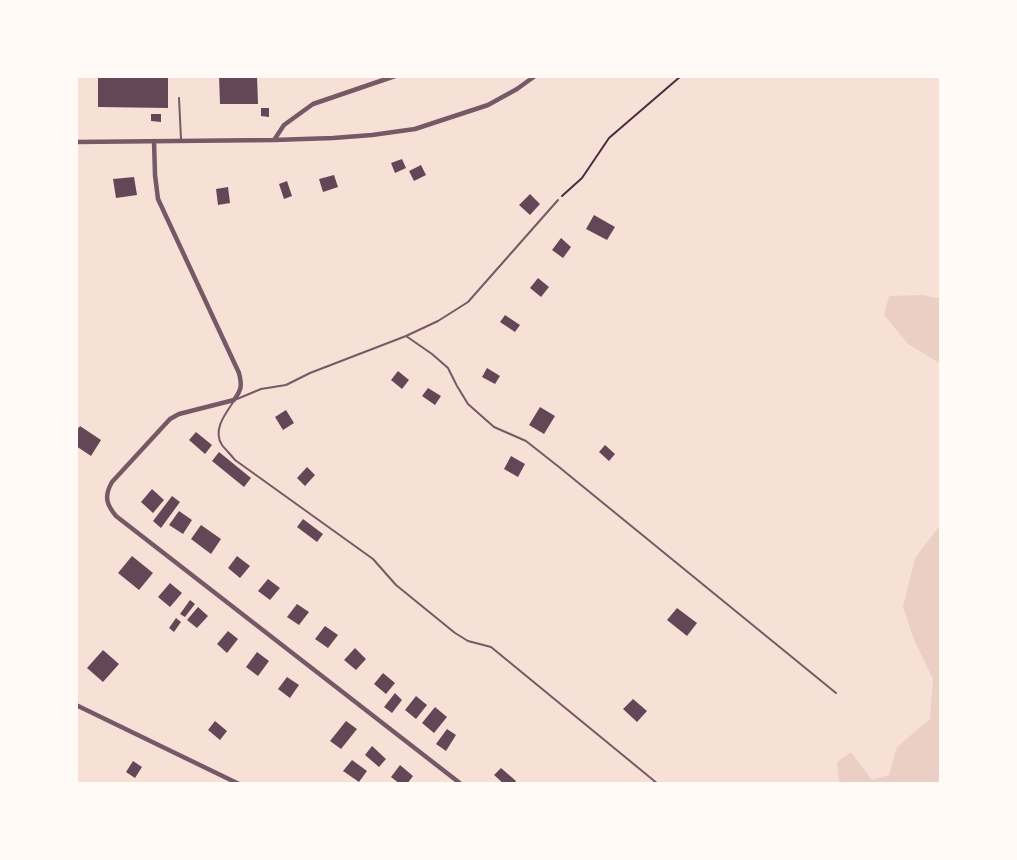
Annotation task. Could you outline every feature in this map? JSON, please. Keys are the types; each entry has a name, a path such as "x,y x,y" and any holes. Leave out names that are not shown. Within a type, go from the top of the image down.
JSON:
{"street":[{"path":"274,140 284,125 313,104 395,76"},
{"path":"76,142 274,140 372,135 415,128 488,105 535,76"},
{"path":"154,141 158,199 239,373 242,384 240,393 234,400 179,414 170,419 112,482 107,491 109,507 116,516 461,784"},
{"path":"76,706 239,784"}],"lane":[{"path":"76,109 78,76"},
{"path":"179,98 181,141"},
{"path":"558,200 468,302 438,322 406,336 310,373 286,385 261,389 234,400 222,420 218,435 221,444 235,460 373,560 396,585 456,633 468,641 492,647 658,784"},
{"path":"406,336 448,368 468,404 494,427 526,441 836,693"}],"path":[{"path":"558,200 582,178 609,138 681,76"}],"shaded area":[{"path":"923,295 937,298 941,296 941,364 908,344 884,315 889,296"},
{"path":"941,524 941,784 841,784 839,782 837,762 851,752 872,780 889,775 897,747 930,719 933,679 914,640 903,607 915,558"}],"building":[{"path":"98,76 168,76 168,108 98,107"},
{"path":"219,76 257,76 258,104 220,104"},
{"path":"261,108 269,108 269,117 261,116"},
{"path":"151,114 161,114 161,122 151,121"},
{"path":"402,159 406,168 395,173 391,163"},
{"path":"421,165 426,175 414,181 409,171"},
{"path":"334,175 338,187 323,192 319,179"},
{"path":"134,177 137,195 116,198 113,179"},
{"path":"287,181 292,196 284,199 279,184"},
{"path":"228,187 230,203 218,205 216,189"},
{"path":"530,194 540,204 530,215 519,205"},
{"path":"594,215 615,227 607,240 586,229"},
{"path":"561,238 571,247 563,258 552,250"},
{"path":"538,278 549,287 541,297 530,288"},
{"path":"505,315 520,325 515,332 500,322"},
{"path":"487,368 500,376 495,384 482,377"},
{"path":"398,371 409,380 402,389 391,380"},
{"path":"428,388 441,396 435,405 422,396"},
{"path":"540,407 555,416 544,434 529,425"},
{"path":"286,410 294,423 283,430 275,417"},
{"path":"80,426 101,440 91,456 76,446 76,431"},
{"path":"196,432 212,445 205,454 189,440"},
{"path":"605,445 615,454 609,461 599,452"},
{"path":"219,452 251,478 244,487 212,461"},
{"path":"511,456 525,464 518,477 504,469"},
{"path":"307,467 315,475 305,486 297,478"},
{"path":"152,489 164,500 153,513 141,502"},
{"path":"172,496 180,502 161,528 153,521"},
{"path":"179,511 192,520 183,534 169,525"},
{"path":"303,519 323,534 317,542 297,527"},
{"path":"201,525 221,539 211,554 191,539"},
{"path":"132,556 153,573 139,590 118,573"},
{"path":"237,556 250,566 240,578 228,568"},
{"path":"268,579 280,588 270,600 258,591"},
{"path":"170,583 182,593 170,607 158,597"},
{"path":"190,600 195,604 185,617 180,614"},
{"path":"297,604 309,612 299,625 287,617"},
{"path":"198,607 208,616 197,628 187,620"},
{"path":"677,608 697,623 687,636 667,620"},
{"path":"176,618 181,622 174,632 169,628"},
{"path":"325,626 338,635 328,648 315,639"},
{"path":"228,631 238,639 227,653 217,644"},
{"path":"355,648 366,659 356,670 344,660"},
{"path":"103,650 119,664 103,682 87,668"},
{"path":"257,652 269,661 258,676 246,667"},
{"path":"383,673 395,683 386,694 374,684"},
{"path":"287,677 299,685 290,698 278,689"},
{"path":"395,693 402,700 392,713 384,707"},
{"path":"416,696 427,705 416,719 405,710"},
{"path":"633,699 647,711 637,722 623,709"},
{"path":"435,707 447,717 434,733 422,723"},
{"path":"215,721 227,731 220,740 208,730"},
{"path":"346,721 357,729 341,749 330,741"},
{"path":"447,729 456,735 446,751 436,744"},
{"path":"372,746 386,759 379,767 365,755"},
{"path":"352,760 367,771 359,782 343,771"},
{"path":"133,761 142,767 135,778 126,772"},
{"path":"400,765 413,776 407,784 400,784 391,777"},
{"path":"501,768 516,781 514,784 504,784 494,775"}]}
